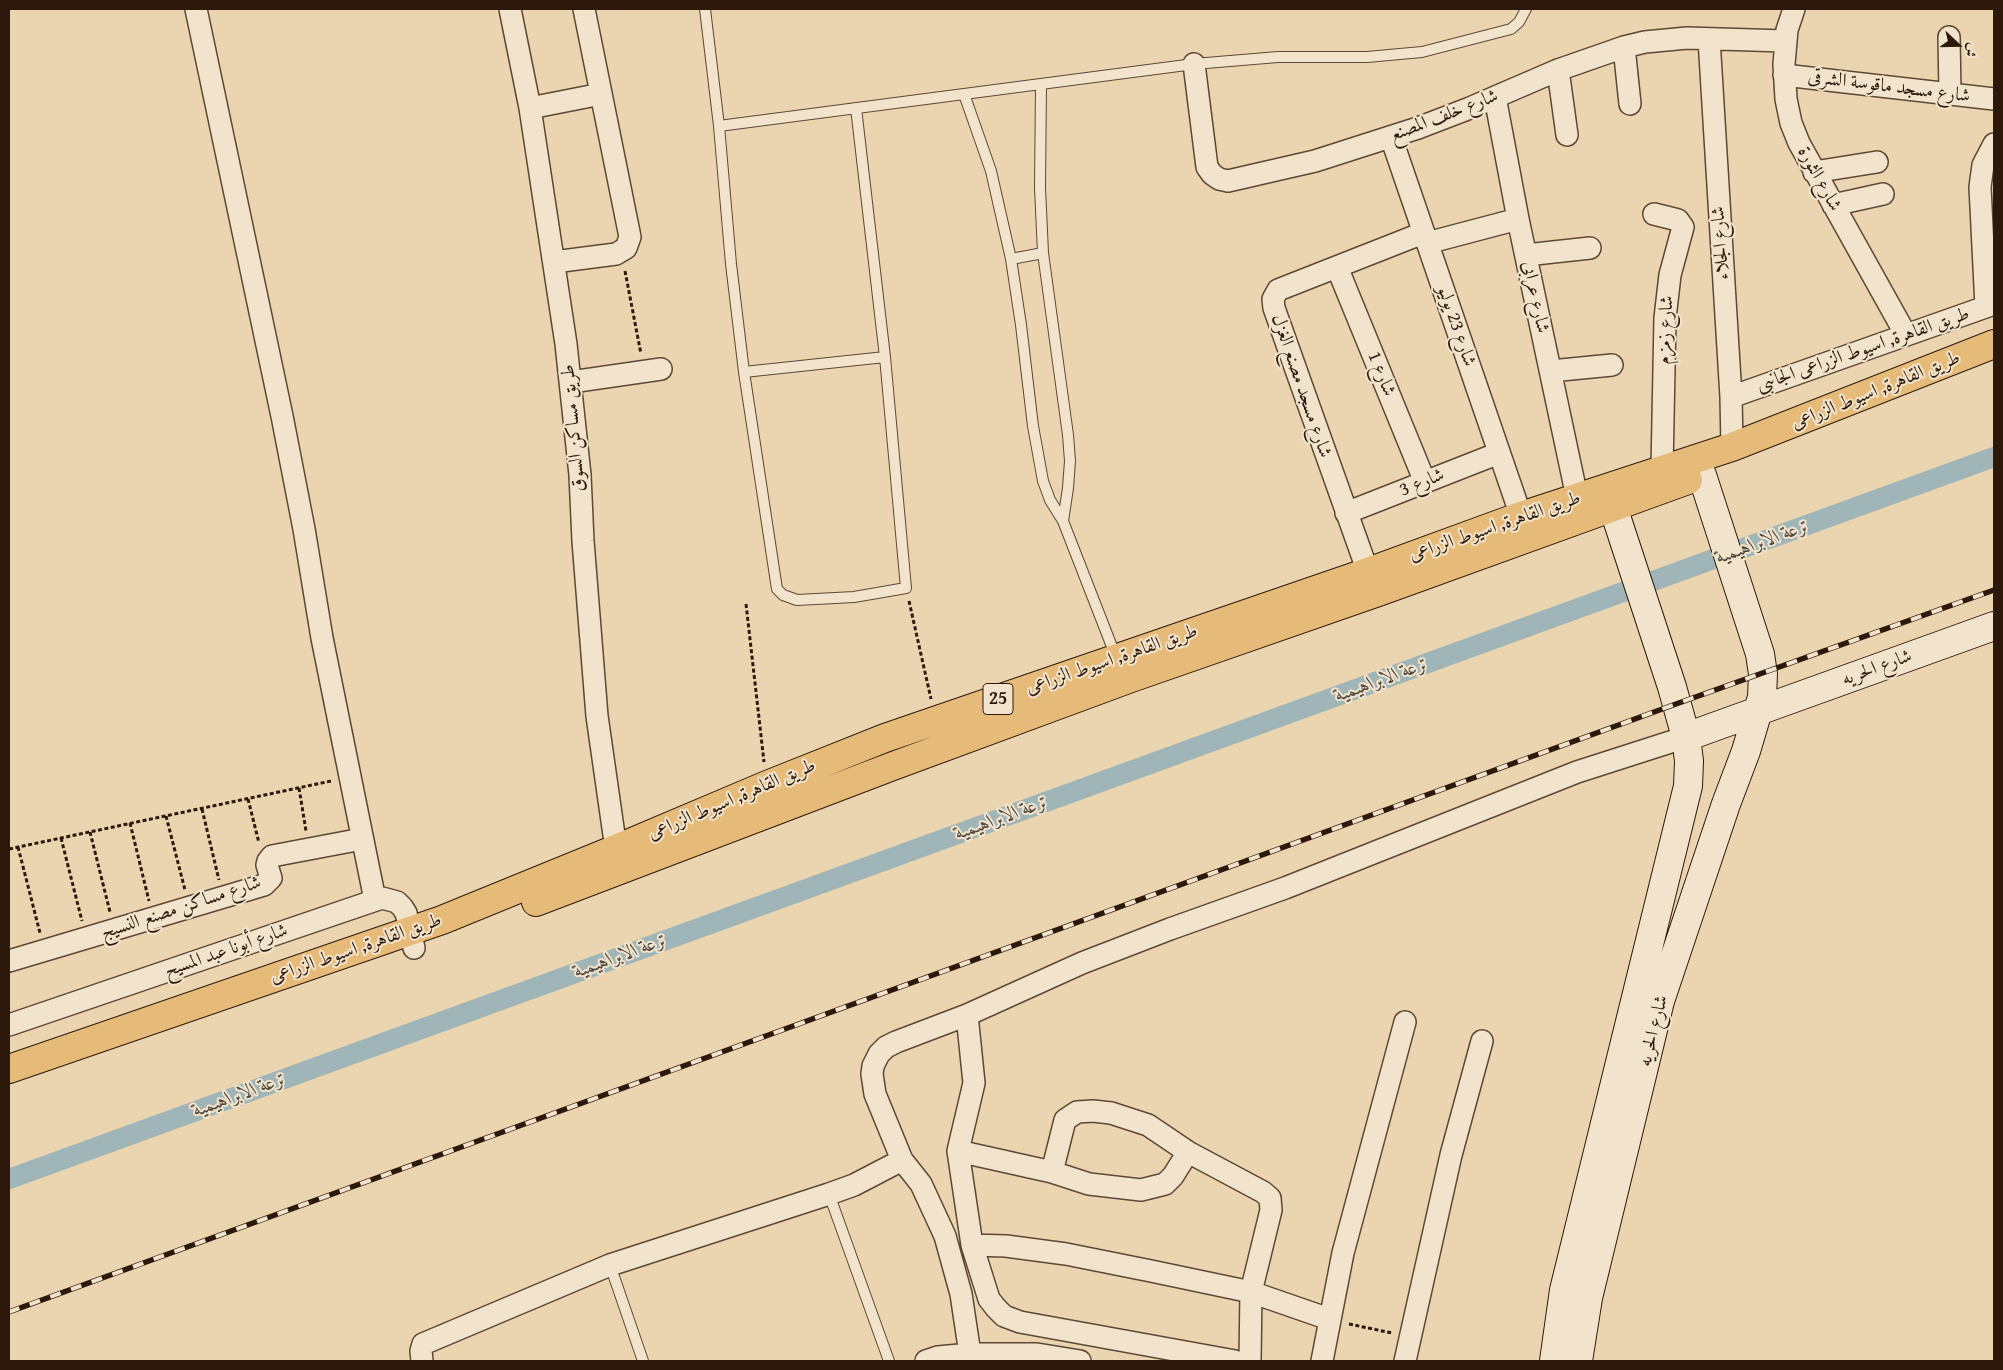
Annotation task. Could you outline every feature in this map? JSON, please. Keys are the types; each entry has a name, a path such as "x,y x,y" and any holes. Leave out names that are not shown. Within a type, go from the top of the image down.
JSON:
{"highway":[{"name":"طريق القاهرة, اسيوط الزراعى","path":"412,939 442,920 885,738 1368,572 1521,516 1732,447 1994,344"},
{"name":"طريق القاهرة, اسيوط الزراعى","path":"9,1069 273,987 412,939 893,766 1131,678 1381,591 1702,475 1787,441 1917,395 1994,364"},
{"name":"طريق القاهرة, اسيوط الزراعى","path":"9,1089 273,987"}],"main road":[{"name":"شارع الحريه","path":"1578,1361 1588,1298 1660,1001 1760,709 1763,674 1755,634 1702,475"},
{"name":"شارع الحريه","path":"1554,1361 1567,1281 1688,786 1689,761 1686,737 1612,507"},
{"name":"شارع الحريه","path":"1686,737 1994,626"}],"street":[{"path":"196,9 295,482 322,638 374,900"},
{"name":"طريق مساكن السوق","path":"510,9 530,108 571,382 597,716 616,849"},
{"path":"554,262 622,252 630,237 584,9"},
{"name":"شارع الثورة","path":"1794,9 1785,41 1784,75 1786,99 1791,122 1799,143 1814,172 1906,335"},
{"path":"1949,37 1950,94"},
{"name":"شارع خلف المصنع","path":"1194,64 1207,167 1219,179 1228,180 1284,169 1353,150 1445,118 1558,70 1624,46 1666,39 1785,41"},
{"name":"شارع الجلاء","path":"1709,39 1731,397 1732,447"},
{"path":"1624,46 1630,104"},
{"path":"1558,70 1567,135"},
{"name":"شارع مسجد ماقوسة الشرقى","path":"1784,75 1994,99"},
{"path":"530,108 601,94"},
{"name":"شارع عرابى","path":"1495,97 1518,219 1577,498"},
{"name":"شارع 23 يوليو","path":"1391,137 1521,516"},
{"path":"1990,306 1980,187 1983,165 1994,144"},
{"path":"1814,172 1878,162"},
{"path":"1833,205 1883,194"},
{"name":"شارع زمزم","path":"1654,214 1678,220 1684,227 1670,275 1666,304 1662,469"},
{"name":"شارع مسجد مصنع الغزل","path":"1368,572 1272,304 1274,295 1278,290 1337,267 1425,238 1518,219"},
{"path":"1526,255 1590,248"},
{"name":"شارع 1","path":"1337,267 1425,482"},
{"name":"طريق القاهرة, اسيوط الزراعى الجانبى","path":"1731,397 1990,306"},
{"path":"1551,372 1612,365"},
{"path":"571,382 653,370"},
{"name":"شارع 3","path":"1346,513 1499,453"},
{"path":"970,1354 961,1294 945,1236 921,1184 902,1160 875,1094 872,1074 880,1054 886,1047 909,1036 967,1014 1082,963 1285,888 1578,772 1686,737"},
{"name":"شارع مساكن مصنع النسيج","path":"9,961 267,884 271,878 268,861 272,856 362,839"},
{"name":"شارع أبونا عبد المسيح","path":"9,1025 382,898 396,902 406,914 412,939"},
{"path":"967,1014 974,1083 958,1151 972,1245 989,1299 1004,1316 1020,1322 1235,1361"},
{"path":"1322,1361 1329,1319 1353,1213 1405,1022"},
{"path":"1405,1361 1451,1154 1482,1041"},
{"path":"1052,1172 1065,1120 1077,1112 1111,1113 1131,1118 1161,1132 1188,1152 1263,1192 1270,1198 1271,1210 1251,1292 1250,1361"},
{"path":"958,1151 1052,1172 1089,1184 1142,1190 1165,1184 1173,1176 1188,1152"},
{"path":"422,1361 421,1351 423,1344 610,1265 829,1194 854,1185 902,1160"},
{"path":"972,1245 1006,1246 1066,1254 1251,1292 1329,1319"},
{"path":"934,1360 970,1354 1080,1361"}],"lane":[{"path":"705,9 744,372 777,589 783,596 797,600 854,597 906,588 885,357 856,108"},
{"path":"719,126 1194,64 1278,57 1367,57 1422,52 1511,29 1519,22 1526,9"},
{"path":"1041,85 1040,179 1043,254 1070,461 1063,521"},
{"path":"964,94 991,172 1011,259 1037,455 1043,481 1050,500 1063,521 1116,658"},
{"path":"1011,259 1043,254"},
{"path":"744,372 885,357"},
{"path":"829,1194 889,1361"},
{"path":"610,1265 643,1361"}],"path":[{"path":"622,252 653,370"},
{"path":"906,588 936,720"},
{"path":"746,604 767,785"},
{"path":"9,849 350,777"},
{"path":"299,788 309,849"},
{"path":"202,808 223,898"},
{"path":"166,816 190,908"},
{"path":"130,824 153,918"},
{"path":"90,832 114,930"},
{"path":"61,838 86,938"},
{"path":"18,847 44,951"},
{"path":"1329,1319 1410,1337"}],"waterway":[{"name":"ترعة الابراهيمية","path":"9,1179 1994,457"}],"railway":[{"path":"9,1312 1676,704 1994,590"}]}
